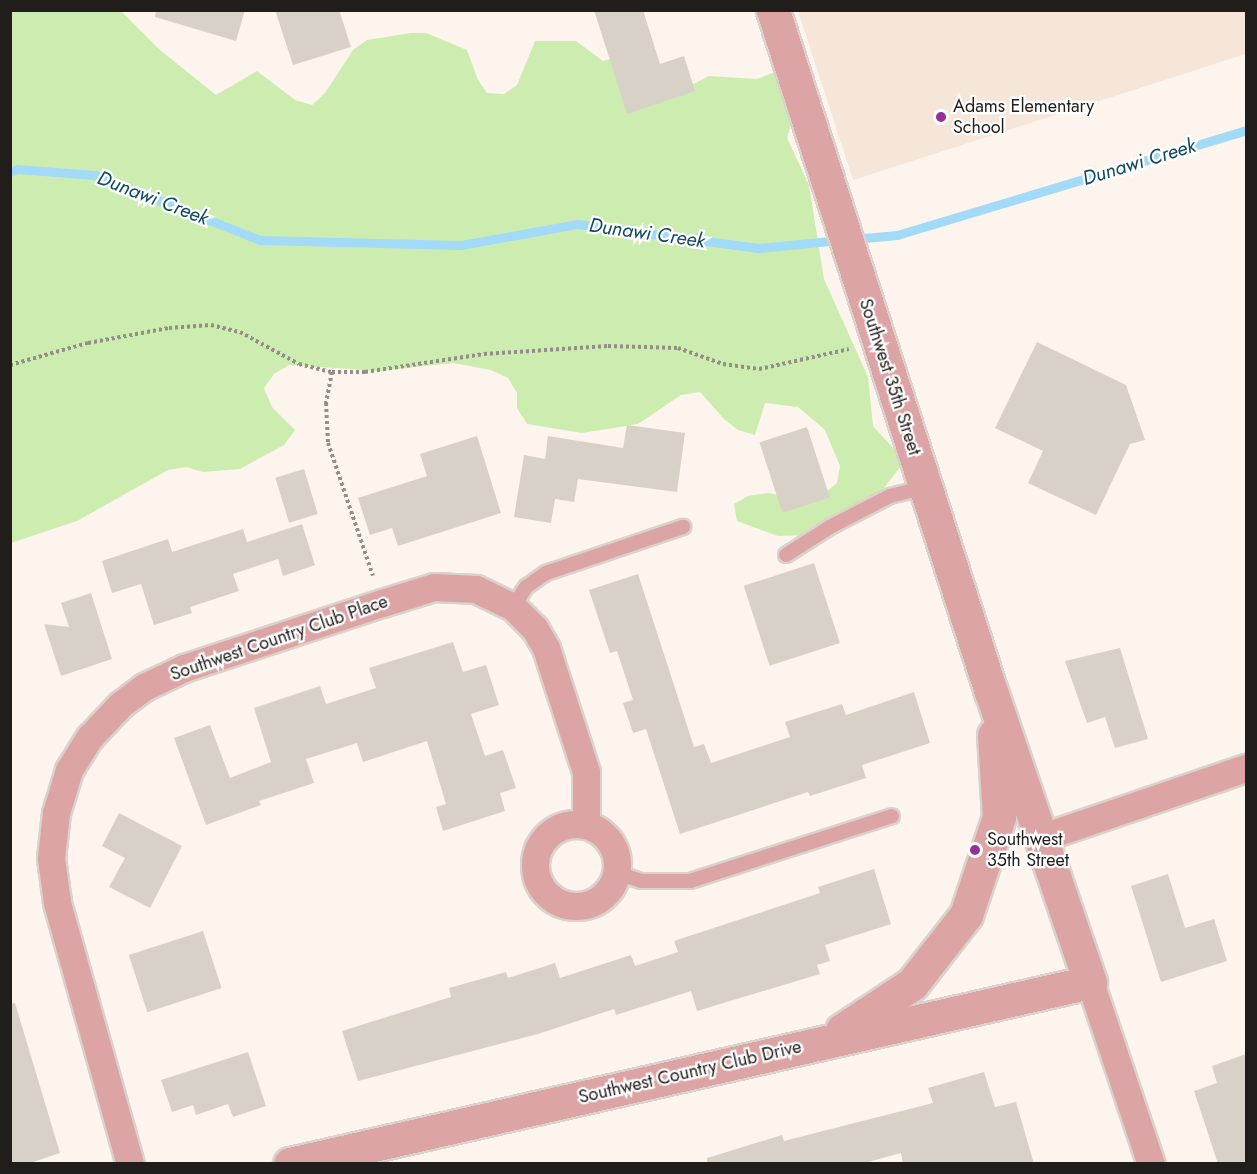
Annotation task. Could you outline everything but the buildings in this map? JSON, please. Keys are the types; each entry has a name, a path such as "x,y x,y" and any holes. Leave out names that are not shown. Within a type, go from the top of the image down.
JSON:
{"street":[{"name":"Southwest 35th Street","path":"773,10 991,692 1090,982"},
{"name":"Southwest Country Club Place","path":"130,1164 57,902 51,858 56,813 69,770 90,737 120,705 144,687 184,668 434,587 455,586 485,592 513,607 535,629 553,670 586,772 585,825"},
{"path":"824,1042 912,984 966,915 999,817 991,692"},
{"path":"1040,838 1246,768"},
{"path":"572,824 585,825 597,829 614,848 617,873 603,897 591,904 564,904 542,888 535,861 547,836 572,824"},
{"path":"1090,982 1151,1164"},
{"name":"Southwest Country Club Drive","path":"290,1164 1090,982"}],"lane":[{"path":"786,555 830,527 891,496 925,487"},
{"path":"513,607 526,587 546,573 683,527"},
{"path":"617,873 642,881 690,881 892,816"}],"path":[{"path":"10,365 88,343 169,328 212,325 240,332 299,364 332,372 365,372 484,354 608,346 678,348 723,364 759,369 878,341"},
{"path":"332,372 326,403 328,443 382,603"}],"shaded area":[{"name":"Adams Elementary School","path":"798,11 1246,11 1246,54 853,180"}],"green space":[{"path":"10,11 121,11 160,50 216,95 257,71 295,100 312,105 325,93 353,50 367,40 411,33 426,33 467,50 478,80 487,93 504,94 517,85 535,41 576,41 603,61 618,56 650,106 709,76 757,79 772,73 788,72 796,107 787,138 809,185 824,279 868,377 873,426 895,450 901,466 880,493 819,535 778,536 737,521 734,504 748,496 768,493 813,502 837,483 840,466 825,430 798,407 765,403 755,435 738,430 724,419 700,392 681,395 638,424 582,433 527,424 517,408 517,393 508,378 491,370 453,363 380,371 289,365 274,374 264,388 272,407 295,430 284,445 240,469 203,472 186,467 168,470 77,521 11,543"}],"waterway":[{"name":"Dunawi Creek","path":"853,239 897,235 1246,130"},
{"name":"Dunawi Creek","path":"10,172 17,169 95,175 260,240 461,245 578,224 758,248 840,240"}],"place":[{"name":"Adams Elementary School","path":"941,117"},
{"name":"Southwest 35th Street","path":"975,850"}]}
